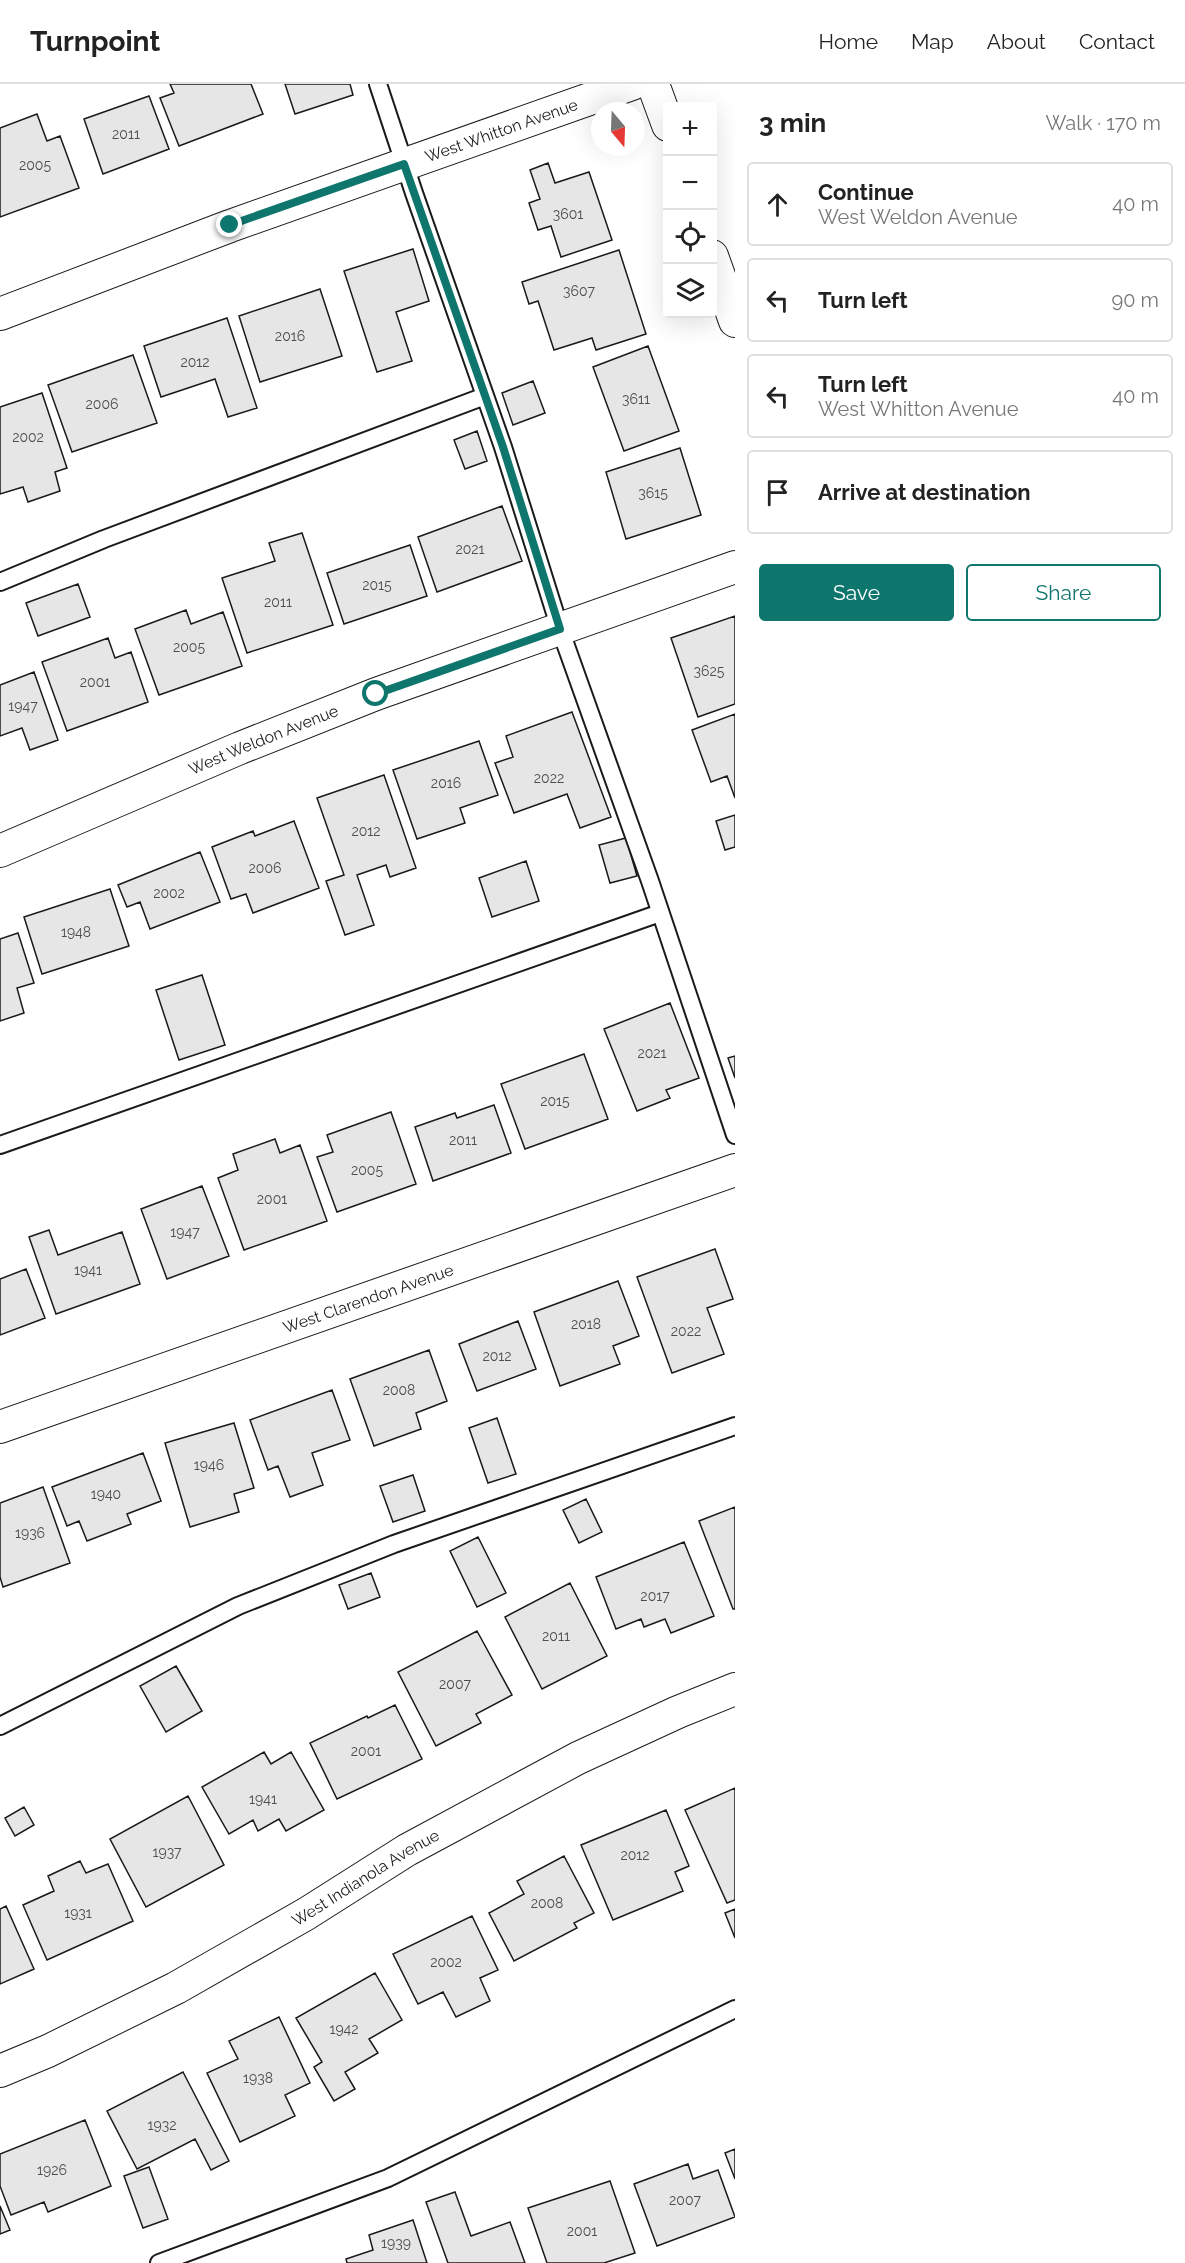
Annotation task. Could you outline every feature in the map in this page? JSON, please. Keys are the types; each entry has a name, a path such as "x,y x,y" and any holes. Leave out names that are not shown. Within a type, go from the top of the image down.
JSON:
{"street":[{"name":"West Whitton Avenue","path":"0,314 230,225 632,84"},
{"path":"653,84 663,111"},
{"path":"715,264 735,321"},
{"name":"West Weldon Avenue","path":"0,851 251,743 376,694 735,567"},
{"name":"West Clarendon Avenue","path":"0,1427 735,1170"},
{"name":"West Indianola Avenue","path":"0,2071 48,2051 176,1988 306,1914 407,1850 578,1758 678,1712 735,1689"}],"lane":[{"path":"378,84 485,396 560,629 735,1135"},
{"path":"0,582 104,539 485,396"},
{"path":"0,1145 660,913"},
{"path":"0,1726 238,1606 394,1544 735,1426"},
{"path":"159,2263 388,2178 735,2009"}],"building":[{"path":"170,84 251,84 263,114 179,146 160,98 174,93"},
{"path":"285,84 350,84 353,95 295,114"},
{"path":"149,96 169,149 103,174 84,119"},
{"path":"37,114 47,141 60,136 79,188 0,217 0,128"},
{"path":"548,163 555,183 589,172 612,240 561,257 551,226 538,230 529,203 540,199 530,170"},
{"path":"413,249 429,301 396,312 412,361 377,372 344,271"},
{"path":"619,250 646,334 596,350 592,338 554,350 538,301 529,304 522,282"},
{"path":"320,289 342,356 260,382 239,316"},
{"path":"227,318 257,408 228,417 215,379 161,397 144,346"},
{"path":"648,346 679,431 624,451 593,367"},
{"path":"133,355 157,423 72,452 48,385"},
{"path":"533,381 545,413 513,425 502,393"},
{"path":"42,393 67,468 55,472 60,491 28,502 23,487 0,494 0,407"},
{"path":"477,431 487,461 465,469 454,440"},
{"path":"680,448 701,515 626,539 606,472"},
{"path":"502,506 522,561 437,592 418,537"},
{"path":"302,533 333,625 247,653 222,578 275,561 269,543"},
{"path":"410,545 427,596 344,624 327,573"},
{"path":"78,584 90,617 38,636 26,603"},
{"path":"186,610 191,624 223,612 242,666 159,695 135,629"},
{"path":"735,616 735,704 698,717 671,638"},
{"path":"108,638 115,658 131,652 148,702 67,731 42,662"},
{"path":"34,672 58,740 30,750 22,728 0,736 0,685"},
{"path":"572,712 611,817 580,828 567,794 514,813 495,763 513,757 506,736"},
{"path":"735,714 735,798 727,776 711,782 692,730"},
{"path":"479,741 498,795 460,808 465,823 417,839 393,770"},
{"path":"384,775 416,868 390,877 386,865 357,875 374,925 345,935 326,881 344,875 317,798"},
{"path":"735,815 735,847 725,850 716,821"},
{"path":"294,821 319,888 253,913 246,894 231,899 212,847 253,831 255,836"},
{"path":"626,838 637,876 610,883 599,845"},
{"path":"200,852 220,902 150,929 140,902 127,907 118,885"},
{"path":"526,861 539,901 492,917 479,878"},
{"path":"110,889 129,946 42,974 24,917"},
{"path":"18,933 34,983 17,988 24,1013 0,1021 0,939"},
{"path":"202,975 225,1045 179,1060 156,990"},
{"path":"670,1003 699,1078 666,1090 670,1098 637,1111 604,1029"},
{"path":"584,1054 608,1119 525,1149 501,1084"},
{"path":"735,1056 735,1078 728,1058"},
{"path":"494,1105 511,1153 433,1181 415,1127 455,1113 457,1118"},
{"path":"391,1112 416,1184 337,1212 317,1157 333,1152 327,1135"},
{"path":"275,1139 280,1153 300,1145 327,1221 244,1250 218,1178 238,1170 233,1154"},
{"path":"202,1186 229,1256 167,1279 141,1209"},
{"path":"49,1230 58,1255 122,1232 140,1284 56,1314 29,1237"},
{"path":"715,1249 733,1299 707,1308 724,1354 672,1373 637,1277"},
{"path":"26,1269 45,1318 0,1335 0,1279"},
{"path":"618,1281 639,1336 613,1346 620,1364 560,1386 534,1312"},
{"path":"518,1321 536,1369 477,1391 459,1344"},
{"path":"429,1350 447,1401 416,1413 421,1429 374,1446 350,1379"},
{"path":"332,1390 350,1440 312,1453 323,1485 290,1497 278,1466 268,1470 250,1420"},
{"path":"497,1418 516,1474 488,1483 469,1428"},
{"path":"234,1423 254,1488 234,1494 239,1512 190,1527 165,1443"},
{"path":"143,1453 161,1501 127,1514 131,1524 87,1541 79,1521 67,1526 52,1487"},
{"path":"413,1475 425,1511 393,1522 380,1486"},
{"path":"43,1487 70,1563 3,1587 0,1577 0,1503"},
{"path":"586,1499 602,1532 579,1543 563,1510"},
{"path":"735,1507 735,1609 733,1609 699,1521"},
{"path":"478,1537 506,1593 477,1607 450,1551"},
{"path":"684,1542 714,1616 671,1633 665,1619 644,1627 641,1619 616,1629 596,1577"},
{"path":"371,1573 380,1597 348,1609 339,1585"},
{"path":"570,1583 607,1656 542,1689 505,1617"},
{"path":"477,1631 512,1695 476,1714 481,1723 436,1746 398,1672"},
{"path":"176,1666 202,1711 166,1732 140,1686"},
{"path":"395,1705 422,1759 337,1799 310,1743"},
{"path":"264,1752 271,1764 291,1752 324,1810 286,1831 279,1819 258,1831 253,1820 229,1834 202,1787"},
{"path":"735,1788 735,1900 727,1903 685,1810"},
{"path":"188,1796 224,1865 146,1907 110,1839"},
{"path":"24,1807 34,1825 15,1836 5,1818"},
{"path":"666,1810 689,1866 675,1872 683,1891 613,1920 581,1845"},
{"path":"564,1856 594,1913 574,1923 577,1928 514,1961 489,1913 524,1894 517,1881"},
{"path":"80,1861 86,1873 108,1864 133,1921 47,1960 23,1905 54,1891 48,1876"},
{"path":"6,1906 34,1969 0,1984 0,1909"},
{"path":"735,1909 735,1938 725,1913"},
{"path":"472,1916 498,1970 480,1978 490,2001 456,2017 443,1992 418,2004 393,1954"},
{"path":"375,1973 402,2020 369,2039 378,2053 345,2072 355,2089 334,2101 314,2067 322,2062 296,2018"},
{"path":"279,2017 310,2083 285,2095 295,2116 240,2142 207,2073 238,2059 229,2041"},
{"path":"183,2072 229,2161 211,2170 195,2139 137,2169 107,2111"},
{"path":"85,2120 111,2186 48,2212 44,2202 11,2215 0,2186 0,2154"},
{"path":"735,2149 735,2179 725,2153"},
{"path":"688,2164 693,2179 718,2170 735,2217 657,2246 634,2184"},
{"path":"149,2167 168,2219 143,2228 124,2176"},
{"path":"610,2181 635,2253 604,2263 547,2263 528,2208"},
{"path":"455,2192 471,2236 510,2222 525,2263 448,2263 426,2202"},
{"path":"0,2206 10,2230 0,2234"},
{"path":"413,2220 427,2263 347,2263 346,2259 373,2250 369,2235"}],"route":[{"path":"230,225 404,164 503,447 552,601 560,629 376,694"}]}
